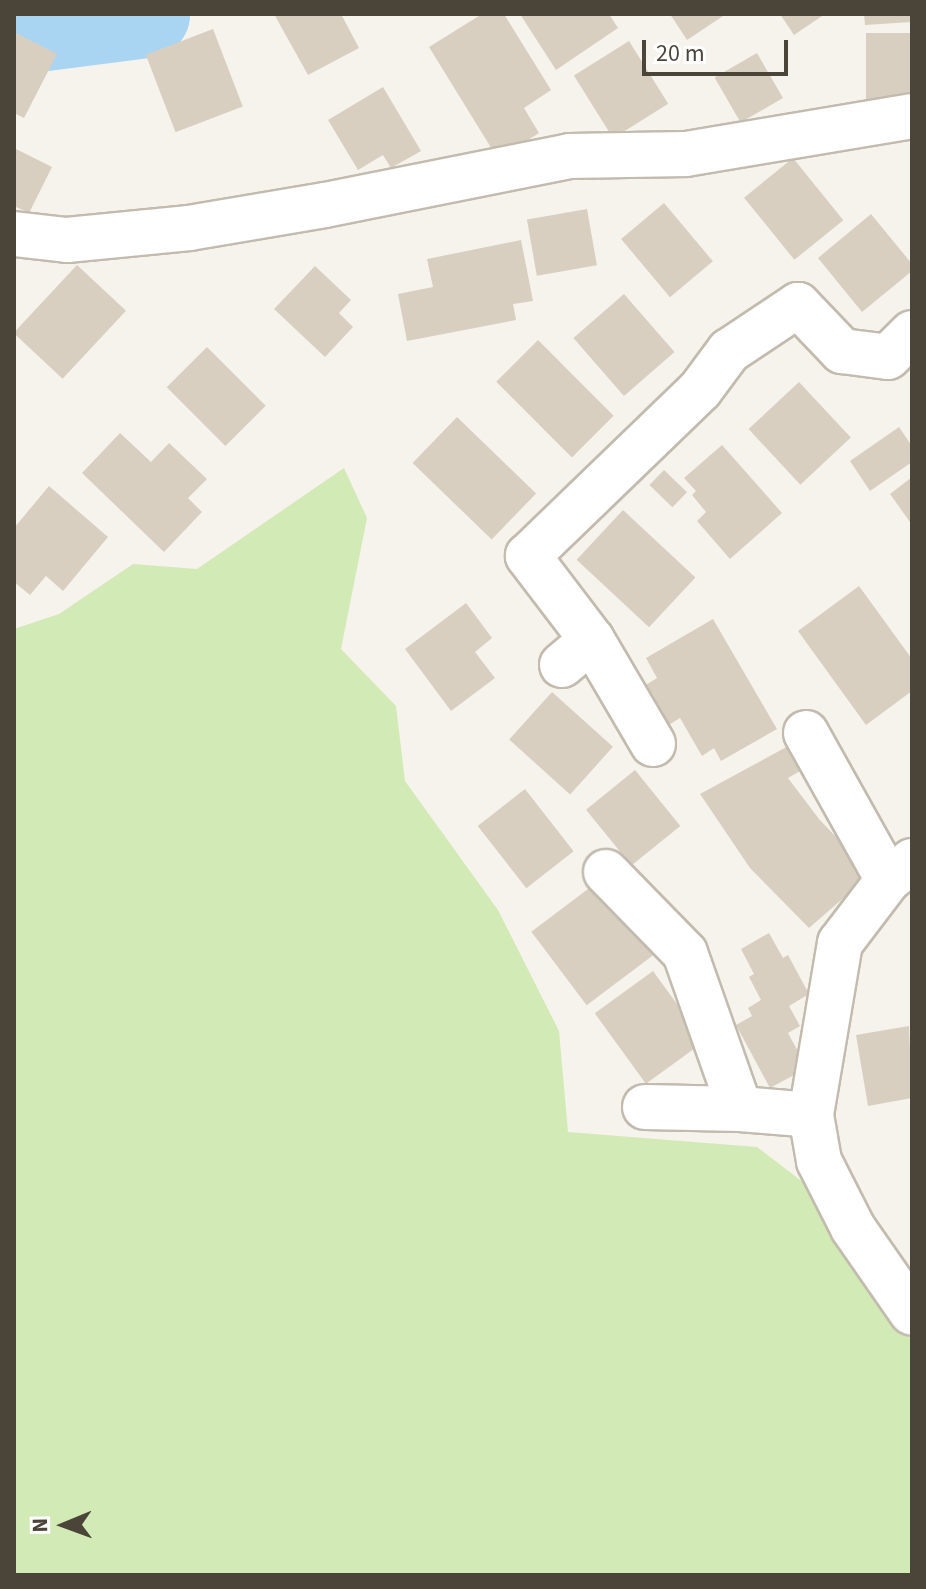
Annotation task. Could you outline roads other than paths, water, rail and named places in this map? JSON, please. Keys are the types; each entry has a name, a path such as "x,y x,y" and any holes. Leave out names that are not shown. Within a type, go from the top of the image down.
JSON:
{"street":[{"path":"14,234 67,240 189,228 570,156 686,154 912,116"},
{"path":"653,744 577,652 528,556 700,390 729,351 798,305 842,351 888,357 912,333"},
{"path":"806,733 900,871 840,943 811,1115 819,1161 853,1228 912,1313"},
{"path":"606,872 685,953 740,1109"},
{"path":"645,1107 740,1109 811,1115"}],"waterway":[{"path":"14,18 45,27 146,14"}]}
